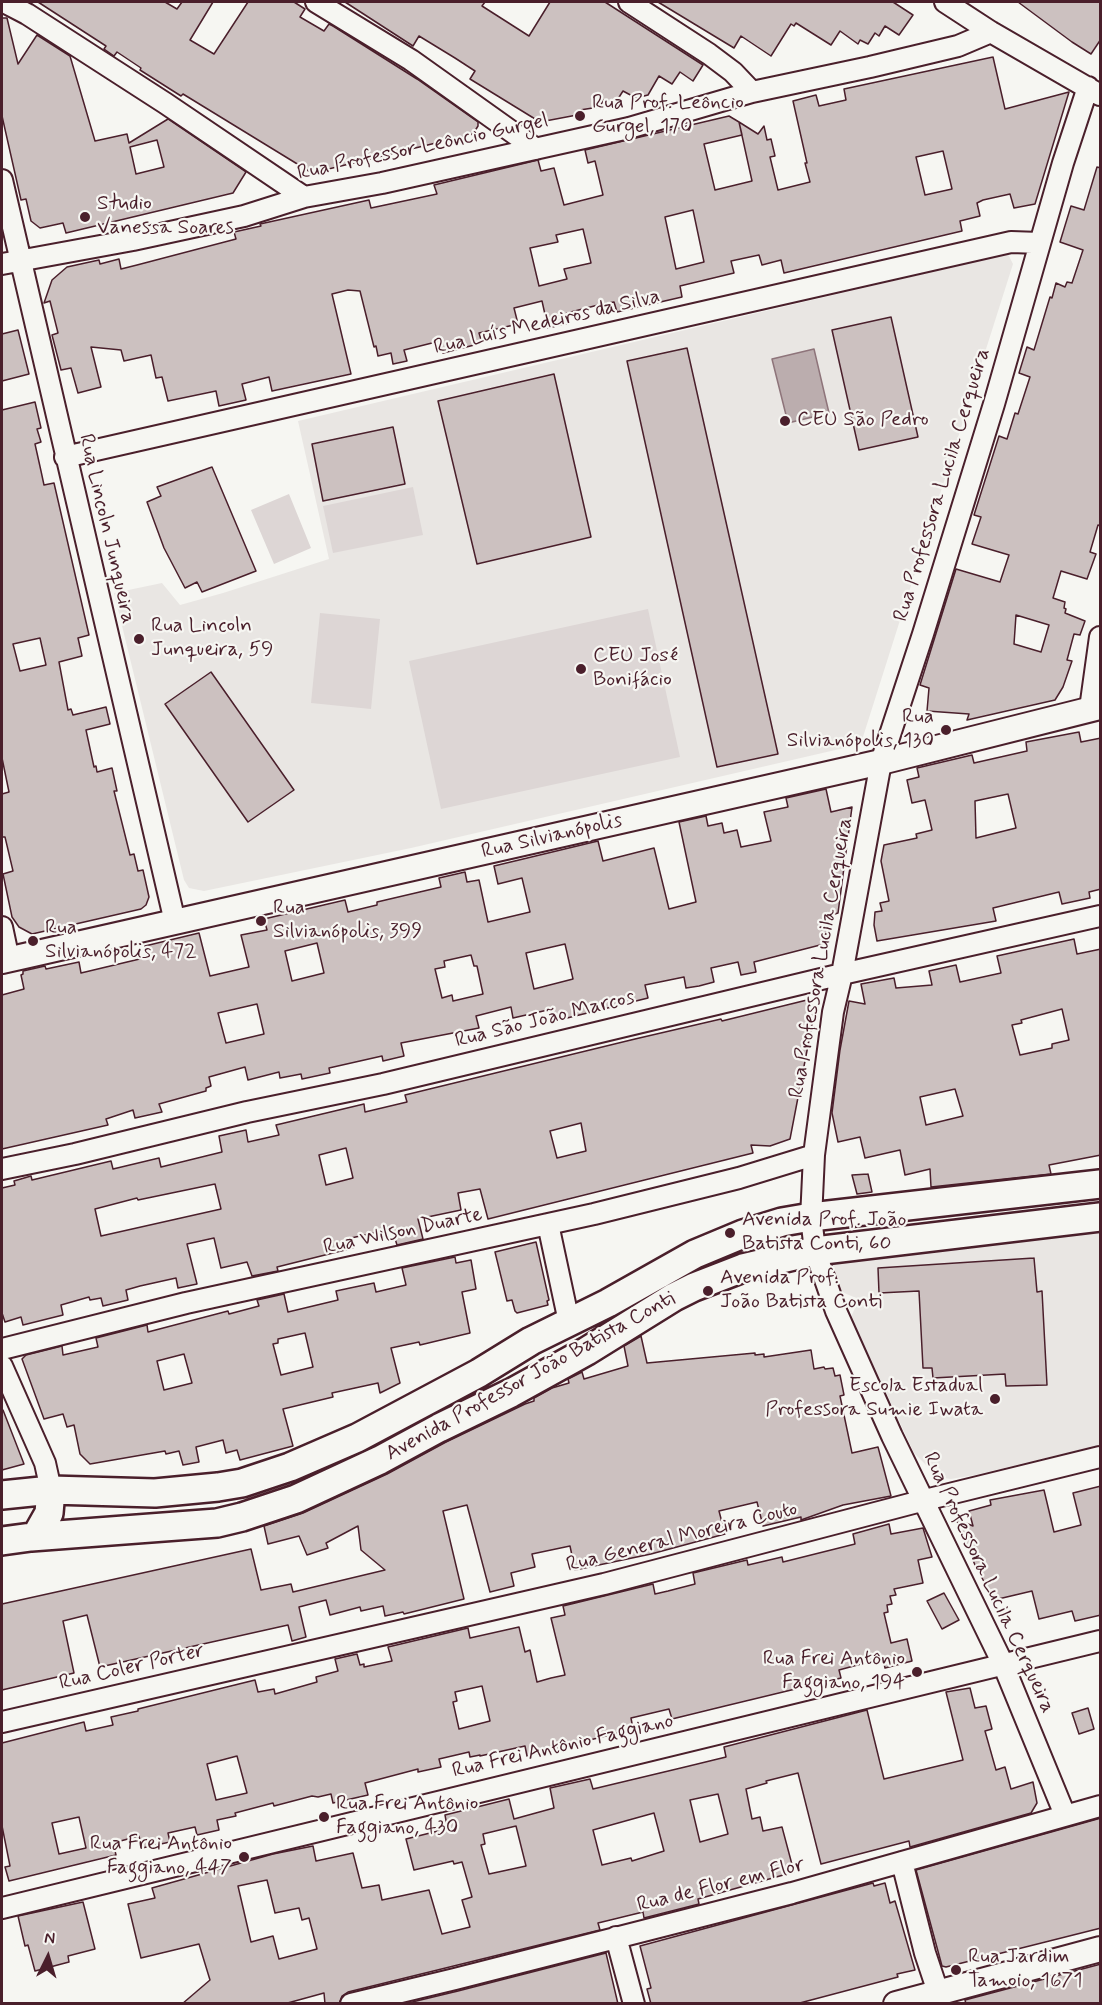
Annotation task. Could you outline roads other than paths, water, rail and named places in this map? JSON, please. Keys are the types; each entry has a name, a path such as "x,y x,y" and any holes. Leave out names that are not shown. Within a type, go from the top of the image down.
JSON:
{"main road":[{"name":"Avenida Professor João Batista Conti","path":"2,1495 51,1490 155,1493 206,1489 242,1483 291,1467 357,1438 479,1373 531,1341 695,1254 743,1234 782,1222 811,1217 1101,1184"},
{"name":"Avenida Professor João Batista Conti","path":"2,1541 36,1536 217,1523 296,1499 380,1460 511,1393 694,1287 743,1268 815,1251 1101,1216"},
{"path":"36,1536 49,1513 51,1490"}],"street":[{"path":"4,2 27,14 165,103 304,197"},
{"path":"316,2 411,60 536,149"},
{"path":"628,2 709,54 733,72 752,92"},
{"path":"945,2 991,32 1094,91"},
{"path":"2,15 27,14"},
{"name":"Rua Professor Leôncio Gurgel","path":"11,262 133,240 233,218 304,197 382,183 629,128 752,92 958,46 991,32"},
{"name":"Rua Professora Lucila Cerqueira","path":"1065,1815 1003,1664 892,1436 836,1311 815,1251 811,1217 814,1155 833,1012 881,762 994,404 1040,243 1094,91"},
{"name":"Rua Lincoln Junqueira","path":"2,180 11,262 65,457 175,922"},
{"name":"Rua Luís Medeiros da Silva","path":"65,457 1011,242 1040,243"},
{"path":"1095,708 1097,648 1101,638"},
{"name":"Rua Silvianópolis","path":"5,961 881,762 1095,708"},
{"name":"Rua São João Marcos","path":"2,1169 75,1154 247,1112 383,1084 842,974 1101,916"},
{"path":"2,927 5,961"},
{"name":"Rua Wilson Duarte","path":"2,1349 186,1303 548,1224 739,1178 814,1155"},
{"path":"548,1224 569,1322"},
{"path":"2,1366 45,1463 51,1490"},
{"name":"Rua General Moreira Couto","path":"274,1660 604,1584 925,1500 1101,1457"},
{"name":"Rua Frei Antônio Faggiano","path":"2,1908 1101,1641"},
{"name":"Rua Coler Porter","path":"2,1722 274,1660"},
{"name":"Rua de Flor em Flor","path":"351,2004 792,1893 1101,1806"},
{"path":"902,1862 925,1953 938,1992"},
{"path":"616,1937 634,2004"},
{"path":"896,2004 1101,1949"}],"place":[{"name":"Rua Prof. Leôncio Gurgel, 170","path":"580,116"},
{"name":"Studio Vanessa Soares","path":"85,217"},
{"name":"CEU São Pedro","path":"785,421"},
{"name":"Rua Lincoln Junqueira, 59","path":"139,639"},
{"name":"CEU José Bonifácio","path":"581,669"},
{"name":"Rua Silvianópolis, 130","path":"946,730"},
{"name":"Rua Silvianópolis, 399","path":"261,921"},
{"name":"Rua Silvianópolis, 472","path":"33,941"},
{"name":"Avenida Prof. João Batista Conti, 60","path":"730,1233"},
{"name":"Avenida Prof. João Batista Conti","path":"708,1291"},
{"name":"Escola Estadual Professora Sumie Iwata","path":"995,1399"},
{"name":"Rua Frei Antônio Faggiano, 194","path":"917,1672"},
{"name":"Rua Frei Antônio Faggiano, 430","path":"324,1817"},
{"name":"Rua Frei Antônio Faggiano, 447","path":"244,1857"},
{"name":"Rua Jardim Tamoio, 1671","path":"956,1970"}]}
